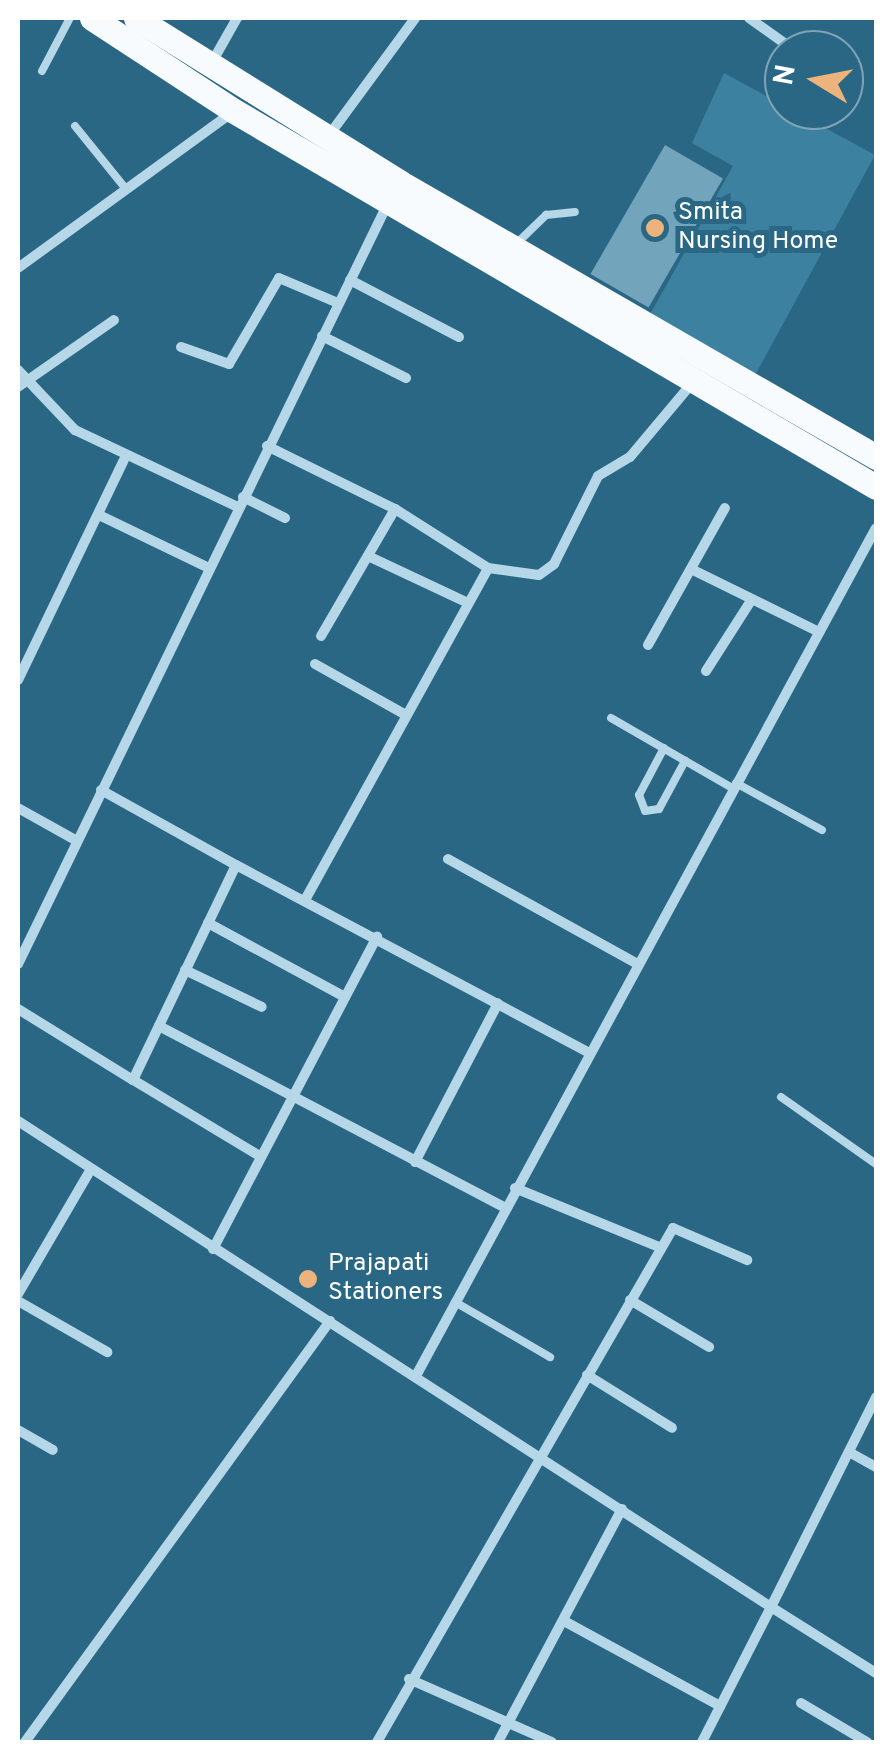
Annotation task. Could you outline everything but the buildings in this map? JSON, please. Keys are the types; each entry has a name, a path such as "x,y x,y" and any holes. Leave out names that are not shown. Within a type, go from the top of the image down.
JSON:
{"main road":[{"path":"92,18 234,110 389,201 876,457"},
{"path":"136,18 259,92 327,139 513,247 666,349 695,380 876,487"}],"street":[{"path":"210,64 236,18"},
{"path":"327,139 415,18"},
{"path":"18,268 259,92"},
{"path":"18,964 389,201"},
{"path":"180,347 234,361 279,278 338,303"},
{"path":"350,280 459,337"},
{"path":"22,384 114,320"},
{"path":"322,336 406,378"},
{"path":"18,370 22,384 75,430 124,460 285,518"},
{"path":"267,446 395,509 488,568 539,575 554,564 598,476 630,457 695,380"},
{"path":"18,680 124,460"},
{"path":"648,645 725,508"},
{"path":"320,636 395,509"},
{"path":"99,515 208,568"},
{"path":"416,1374 587,1052 876,528"},
{"path":"368,556 468,604"},
{"path":"305,900 404,714 488,568"},
{"path":"691,569 819,632"},
{"path":"706,672 752,599"},
{"path":"315,664 404,714"},
{"path":"101,790 587,1052"},
{"path":"18,808 77,840"},
{"path":"448,859 636,963"},
{"path":"133,1080 236,864"},
{"path":"208,923 343,996"},
{"path":"213,1248 286,1095 376,936"},
{"path":"185,970 262,1007"},
{"path":"416,1162 498,1003"},
{"path":"18,1009 258,1155"},
{"path":"159,1026 505,1208"},
{"path":"18,1121 876,1673"},
{"path":"91,1169 18,1297 107,1352"},
{"path":"515,1188 661,1248"},
{"path":"377,1742 661,1248 682,1226 747,1260"},
{"path":"630,1300 709,1347"},
{"path":"25,1742 330,1322"},
{"path":"587,1375 672,1428"},
{"path":"702,1742 876,1397"},
{"path":"18,1430 53,1450"},
{"path":"849,1452 876,1467"},
{"path":"498,1742 622,1509"},
{"path":"564,1621 720,1706"},
{"path":"410,1679 552,1742"},
{"path":"801,1703 867,1742"}],"lane":[{"path":"42,72 70,18"},
{"path":"75,126 126,190"},
{"path":"513,247 546,215 575,212"},
{"path":"611,718 822,830"},
{"path":"664,748 640,794 644,811 659,809 684,760"},
{"path":"781,1097 876,1164"},
{"path":"455,1302 550,1357"}],"shaded area":[{"path":"724,73 764,95 764,130 829,130 875,155 753,379 648,318 733,166 692,143"}],"place":[{"name":"Smita Nursing Home","path":"655,228"},
{"name":"Prajapati Stationers","path":"308,1279"}]}
